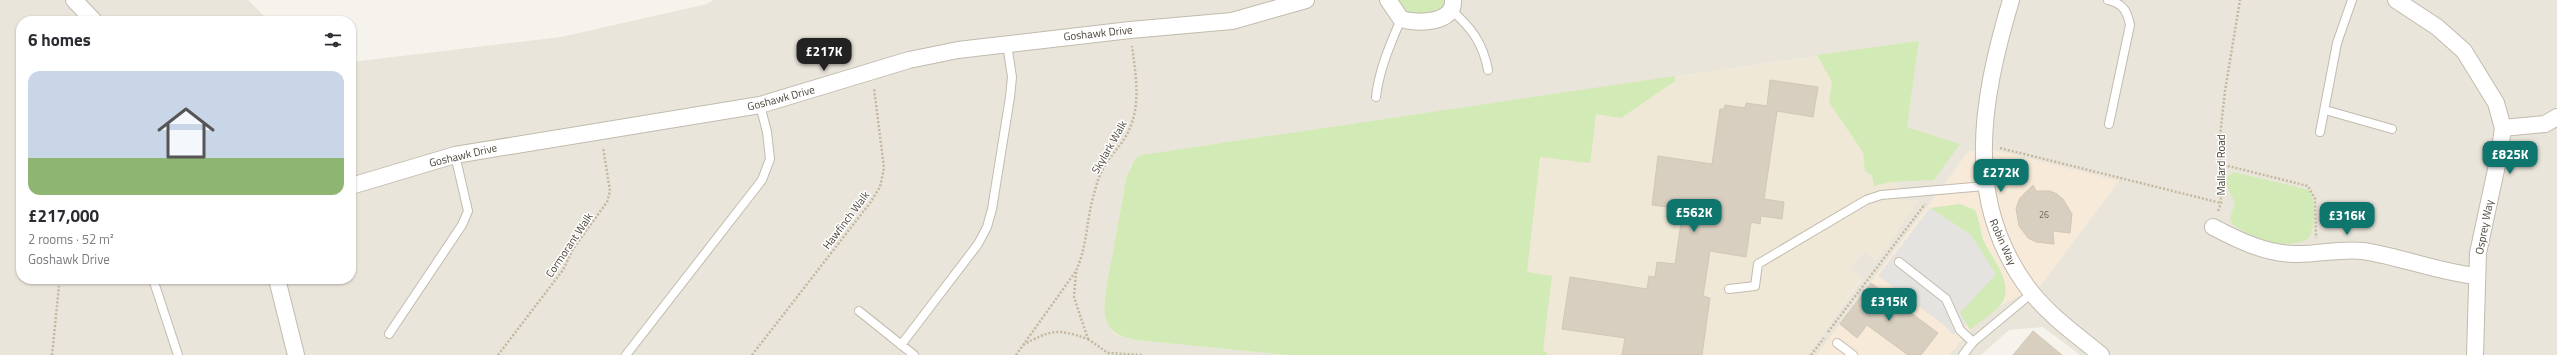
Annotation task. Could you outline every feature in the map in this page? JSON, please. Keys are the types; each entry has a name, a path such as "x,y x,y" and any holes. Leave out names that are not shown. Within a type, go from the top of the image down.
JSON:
{"street":[{"path":"74,0 89,16"},
{"name":"Goshawk Drive","path":"356,185 455,155 600,130 760,105 909,60 958,50 1130,30 1232,21 1306,0"},
{"path":"1388,0 1401,20 1415,24 1434,21 1448,13 1452,5"},
{"name":"Robin Way","path":"2011,0 1994,69 1984,145 1985,186 1996,232 2009,260 2032,293 2056,317 2101,355"},
{"name":"Osprey Way","path":"2396,0 2437,27 2464,51 2481,76 2496,103 2503,128 2499,156 2482,228 2476,276 2475,355"},
{"path":"2503,128 2545,124 2557,117"},
{"path":"2213,227 2241,241 2263,249 2293,254 2363,251 2450,273 2476,276"},
{"path":"278,284 296,355"}],"lane":[{"path":"2108,0 2118,3 2127,11 2130,24 2108,124"},
{"path":"2320,132 2337,43 2352,0"},
{"path":"1452,5 1480,41 1488,70"},
{"path":"1376,97 1377,83 1386,54 1401,20"},
{"path":"901,345 978,244 987,227 1010,97 1012,77 1007,44"},
{"path":"626,355 762,180 770,160 767,132 760,105"},
{"path":"2325,110 2392,128"},
{"path":"389,334 465,218 468,211 455,155"},
{"path":"1729,289 1755,286 1758,264 1866,200 1898,192 1985,186"},
{"path":"1899,262 1946,299 1960,330 1973,342"},
{"path":"155,284 178,355"},
{"path":"1963,355 1973,342 2032,293"},
{"path":"859,311 914,355"},
{"path":"1837,343 1853,355"}],"path":[{"name":"Mallard Road","path":"2213,227 2221,203 2220,164 2225,91 2240,0"},
{"name":"Skylark Walk","path":"1088,339 1074,297 1076,271 1087,240 1093,196 1102,171 1126,136 1133,120 1137,101 1130,30"},
{"name":"Hawfinch Walk","path":"753,355 870,203 880,187 884,168 872,71"},
{"name":"Cormorant Walk","path":"498,355 563,270 573,249 607,202 610,191 609,175 600,130"},
{"path":"1984,145 2221,203"},
{"path":"2220,164 2308,186 2313,192 2315,198 2318,252"},
{"path":"1811,355 1936,190"},
{"name":"Skylark Walk","path":"1016,355 1076,271"},
{"path":"52,355 59,286"},
{"name":"Skylark Walk","path":"1022,346 1048,332 1067,332 1088,339"},
{"path":"1088,339 1109,354 1143,355"}],"shaded area":[{"path":"0,0 248,0 264,16 16,16 16,284 356,284 356,61 561,37 707,4 713,0 2557,0 2557,355 2080,355 2043,327 2009,330 1981,355 1949,355 1970,330 1999,306 2041,285 1969,151 1817,355 1807,355 1862,279 1849,269 1865,250 1876,260 1918,200 1899,201 1898,181 1934,180 1960,144 1907,127 1919,41 1141,155 1131,165 1127,175 1106,289 1104,305 1110,329 1115,335 1136,340 1287,355 0,355"},
{"path":"1919,41 1907,127 1960,144 1934,180 1898,181 1899,201 1919,200 1876,260 1865,250 1850,269 1862,278 1807,355 1287,355 1136,340 1115,335 1106,322 1104,305 1106,289 1127,175 1135,159 1141,155"},
{"path":"1995,150 2119,181 2041,285 1999,306 1970,330 1949,355 1817,355 1969,151"},
{"path":"1930,208 1971,235 1996,274 1960,313 1967,324 1953,335 1945,326 1878,276"}],"green space":[{"path":"1399,0 1446,0 1439,10 1430,14 1419,14 1407,12"},
{"path":"1919,41 1907,127 1960,144 1934,180 1889,182 1874,186 1872,175 1865,171 1863,152 1829,102 1832,82 1817,55"},
{"path":"1675,76 1675,81 1621,118 1596,114 1590,163 1540,157 1527,272 1552,276 1543,350 1549,355 1287,355 1136,340 1117,334 1108,324 1104,309 1106,289 1127,175 1135,159 1141,155"},
{"path":"2233,172 2309,190 2313,201 2314,214 2313,227 2309,238 2291,244 2270,242 2249,234 2232,224 2230,218 2235,203 2224,180"},
{"path":"1960,204 1975,210 1983,239 2003,276 2006,292 2002,303 1998,308 1970,330 1960,313 1971,235 1930,208"}],"building":[{"path":"1770,80 1818,87 1813,117 1777,111 1764,199 1784,202 1782,219 1761,216 1760,224 1751,222 1746,257 1710,251 1703,296 1710,298 1702,355 1622,355 1625,338 1562,329 1570,277 1647,289 1649,276 1655,277 1657,262 1675,264 1683,209 1652,205 1658,156 1712,164 1720,109 1724,109 1725,105 1745,108 1746,103 1767,106"},
{"path":"2033,185 2036,191 2050,191 2057,194 2063,199 2072,214 2070,233 2053,231 2054,244 2036,242 2028,238 2019,226 2016,208 2020,198"},
{"path":"1871,283 1938,333 1921,355 1908,355 1867,325 1857,338 1840,324"},
{"path":"2033,331 2062,355 2013,355"}]}
